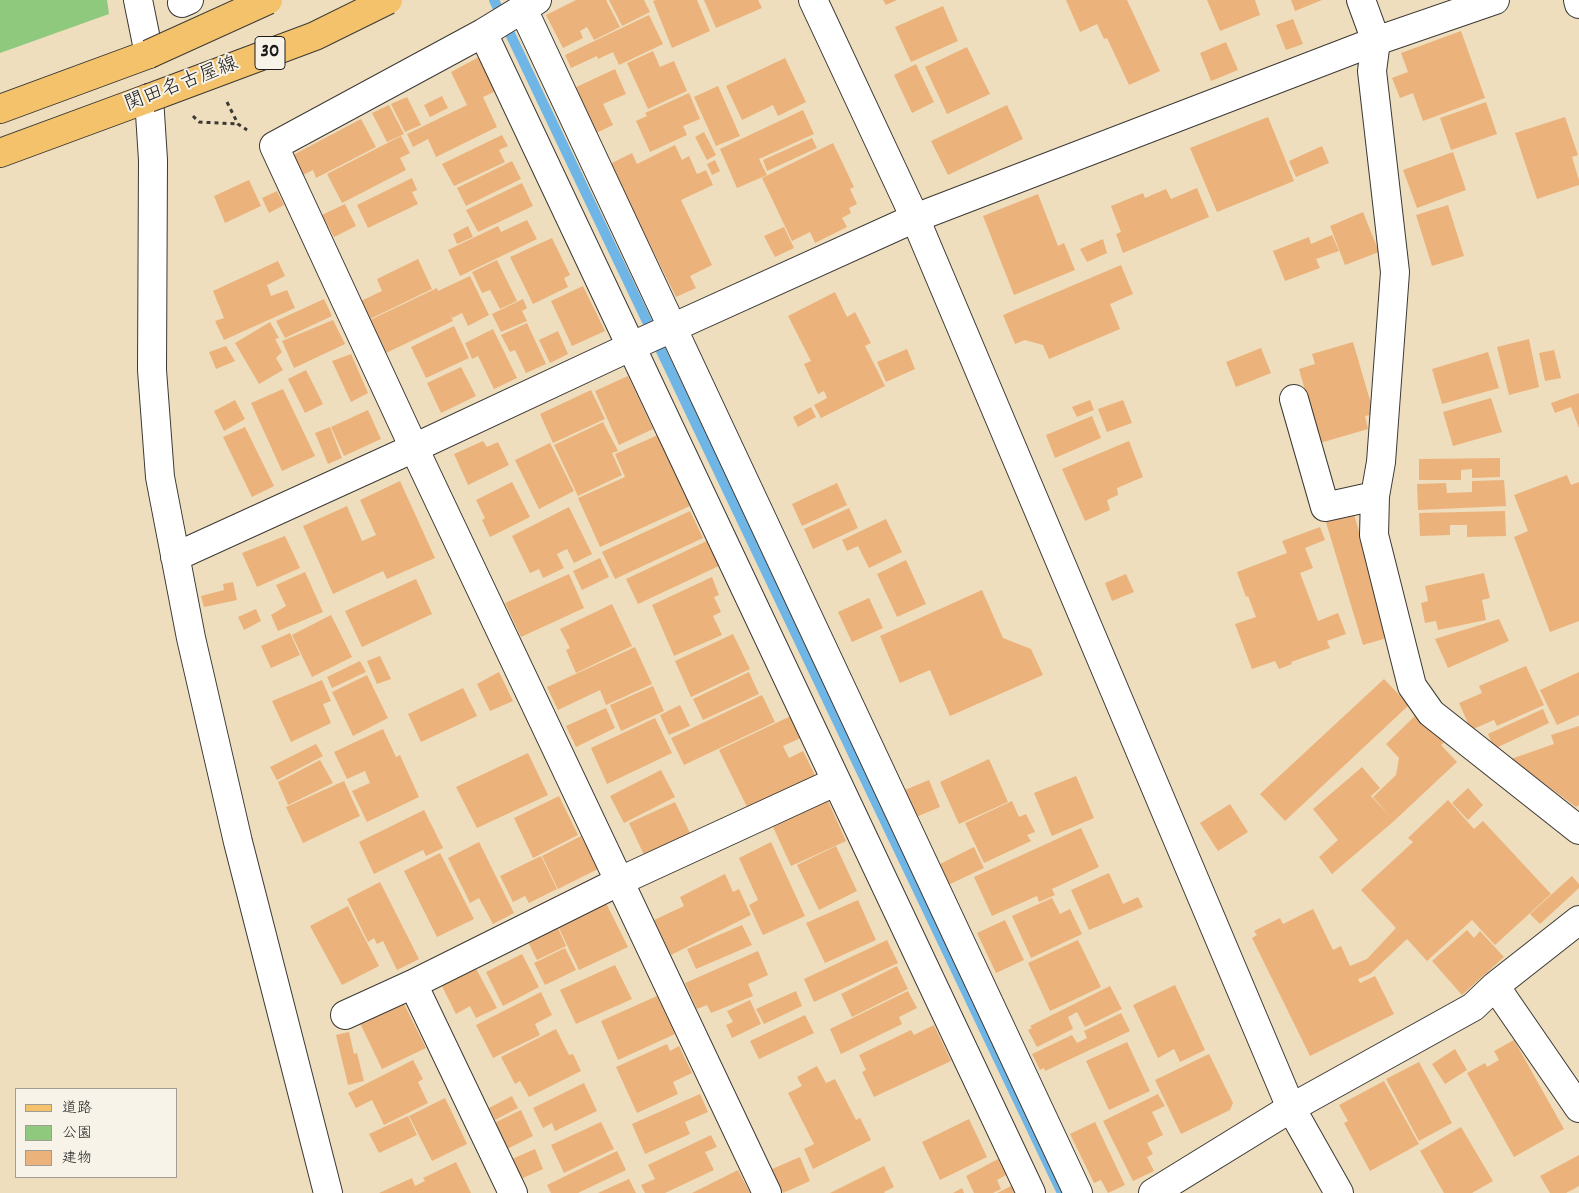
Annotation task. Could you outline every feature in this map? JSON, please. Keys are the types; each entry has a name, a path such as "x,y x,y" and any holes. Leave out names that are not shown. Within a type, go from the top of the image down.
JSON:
{"main road":[{"name":"関田名古屋線","path":"0,109 149,54 268,0"},
{"name":"関田名古屋線","path":"0,153 315,36 388,0"}],"street":[{"path":"138,0 149,54"},
{"path":"813,0 915,218 1291,1108 1339,1193"},
{"path":"1360,0 1376,42 1372,71 1395,272 1381,462 1375,496 1374,535 1412,686 1431,713 1579,830"},
{"path":"175,557 673,327 915,218 1376,42 1495,0"},
{"path":"1578,0 1579,4"},
{"path":"767,1193 414,448 274,146 486,31 525,7 919,856 1078,1193"},
{"path":"486,31 630,347 1030,1193"},
{"path":"149,98 153,160 152,370 160,477 191,638 240,852 328,1193"},
{"path":"1294,399 1326,507 1375,496"},
{"path":"345,1015 413,984 620,881 835,782"},
{"path":"1152,1193 1291,1108 1473,1007 1495,986 1579,920"},
{"path":"413,984 513,1193"},
{"path":"1495,986 1579,1108"}],"path":[{"path":"199,122 238,124"}],"green space":[{"path":"0,0 107,0 109,14 0,53"}],"building":[{"path":"576,0 606,0 620,27 594,40 587,27 580,31 583,38 563,48 546,15"},
{"path":"609,0 644,0 650,12 622,26"},
{"path":"697,0 710,31 672,48 653,1"},
{"path":"704,0 758,0 762,8 716,28"},
{"path":"883,0 897,0 886,5"},
{"path":"1066,0 1127,0 1160,71 1129,85 1107,38 1104,39 1097,24 1080,32"},
{"path":"1207,0 1255,0 1260,15 1220,31"},
{"path":"1291,0 1322,0 1295,11"},
{"path":"943,6 958,41 911,62 895,27"},
{"path":"649,15 663,44 619,65 613,52 598,59 597,56 571,68 565,55"},
{"path":"1293,19 1303,44 1286,50 1276,25"},
{"path":"1461,31 1485,98 1423,121 1413,93 1400,98 1392,78 1408,72 1401,53"},
{"path":"1226,42 1238,70 1211,81 1200,53"},
{"path":"967,47 990,94 947,114 925,67"},
{"path":"653,51 660,67 674,61 687,91 648,109 627,63"},
{"path":"479,57 496,91 483,97 497,127 436,157 428,139 413,147 407,134 467,105 451,72"},
{"path":"785,58 806,102 778,116 773,105 742,120 726,86"},
{"path":"916,64 934,102 912,113 894,75"},
{"path":"615,69 626,94 603,104 613,125 594,134 572,89"},
{"path":"718,86 740,136 716,146 694,97"},
{"path":"689,93 700,119 683,126 687,135 650,152 636,121 647,116 645,113"},
{"path":"442,96 448,108 430,117 424,105"},
{"path":"407,97 421,125 405,132 391,104"},
{"path":"1486,102 1497,134 1451,150 1440,118"},
{"path":"389,105 404,134 387,142 372,113"},
{"path":"1007,105 1023,139 948,175 931,141"},
{"path":"803,110 814,134 759,159 767,175 737,188 720,149"},
{"path":"1268,117 1294,181 1217,212 1190,148"},
{"path":"1565,117 1578,155 1572,157 1579,185 1537,199 1515,133"},
{"path":"361,119 376,147 316,178 313,170 303,175 293,155"},
{"path":"704,132 716,155 707,160 695,137"},
{"path":"502,135 508,146 499,150 505,162 454,186 442,164"},
{"path":"401,136 410,153 400,158 406,170 342,203 327,174"},
{"path":"812,138 817,148 767,171 763,160"},
{"path":"833,143 854,187 850,189 857,204 849,208 851,213 842,218 847,227 815,243 810,232 792,241 762,178"},
{"path":"675,145 682,160 689,156 697,174 706,170 713,185 681,200 712,265 690,276 696,288 676,297 610,164 632,153 637,164"},
{"path":"1322,146 1329,163 1296,177 1289,161"},
{"path":"1453,152 1466,190 1417,208 1403,170"},
{"path":"715,160 720,171 712,175 707,164"},
{"path":"512,161 521,179 466,206 457,188"},
{"path":"412,178 417,190 412,192 418,204 368,228 357,205"},
{"path":"249,180 261,206 225,223 214,196"},
{"path":"522,183 533,206 478,232 466,210"},
{"path":"1197,188 1209,217 1123,253 1116,234 1121,232 1111,206 1143,193 1145,198 1166,189 1171,199"},
{"path":"277,191 284,205 269,213 262,198"},
{"path":"1038,194 1058,246 1064,243 1075,270 1014,295 983,216"},
{"path":"345,204 356,226 334,237 322,215"},
{"path":"1448,205 1464,256 1432,266 1416,215"},
{"path":"1363,212 1379,252 1345,265 1330,226"},
{"path":"527,220 537,239 460,276 448,250 498,226 501,232"},
{"path":"468,226 473,237 457,244 453,234"},
{"path":"784,227 794,248 775,257 764,236"},
{"path":"1332,235 1339,251 1316,259 1320,268 1285,281 1273,251 1309,237 1311,244"},
{"path":"552,238 570,275 564,278 568,287 533,304 510,257"},
{"path":"1103,239 1107,253 1087,262 1080,249"},
{"path":"418,259 432,289 370,319 361,301 382,291 377,279"},
{"path":"497,260 517,301 500,309 490,290 482,293 472,272"},
{"path":"278,261 285,276 267,285 271,296 287,290 295,308 224,340 215,321 224,318 213,291"},
{"path":"1121,265 1133,294 1110,304 1120,329 1049,359 1043,345 1025,340 1015,344 1003,315"},
{"path":"470,276 489,315 468,326 462,313 452,318 447,308 453,321 386,353 370,320 437,288 438,291"},
{"path":"583,286 605,331 572,346 551,301"},
{"path":"835,292 847,317 855,312 871,343 865,346 885,386 821,418 814,405 827,398 824,391 818,394 804,364 811,361 788,316"},
{"path":"324,299 332,316 285,338 276,321"},
{"path":"523,299 527,308 522,311 527,321 501,332 492,314"},
{"path":"333,320 345,344 294,368 282,341"},
{"path":"270,322 279,338 275,339 282,352 276,358 283,370 259,384 235,343"},
{"path":"527,323 546,364 526,373 515,350 510,352 501,335"},
{"path":"454,326 469,358 426,378 411,347"},
{"path":"493,329 517,378 494,389 478,356 472,359 465,343"},
{"path":"558,331 568,354 550,363 539,340"},
{"path":"1529,339 1539,387 1509,395 1497,347"},
{"path":"1353,342 1374,414 1365,416 1368,429 1320,443 1299,369 1315,364 1312,354"},
{"path":"226,346 235,361 216,369 209,352"},
{"path":"1261,348 1271,373 1236,387 1226,362"},
{"path":"907,349 915,369 886,382 877,362"},
{"path":"1554,350 1561,378 1545,381 1539,353"},
{"path":"1488,352 1499,388 1442,404 1432,369"},
{"path":"351,354 368,393 351,402 332,361"},
{"path":"461,367 476,396 441,413 427,383"},
{"path":"306,370 323,404 305,413 288,379"},
{"path":"628,376 653,429 619,445 595,391"},
{"path":"283,389 315,456 282,471 251,403"},
{"path":"591,390 605,419 553,443 540,414"},
{"path":"1579,393 1579,428 1571,407 1555,413 1551,403"},
{"path":"1491,398 1502,432 1453,446 1443,412"},
{"path":"235,400 245,419 224,431 214,411"},
{"path":"1090,400 1094,410 1077,417 1072,407"},
{"path":"1123,400 1132,423 1107,432 1098,409"},
{"path":"811,407 816,417 798,427 793,417"},
{"path":"368,410 381,439 344,456 331,427"},
{"path":"1092,416 1101,438 1055,458 1046,435"},
{"path":"603,422 618,451 612,453 622,475 578,496 554,445"},
{"path":"245,427 274,486 252,497 223,437"},
{"path":"330,427 342,458 328,464 315,433"},
{"path":"658,435 690,506 600,547 578,498 625,477 615,454"},
{"path":"483,441 487,447 498,442 509,465 468,485 454,454"},
{"path":"1129,441 1143,477 1117,488 1118,495 1107,500 1110,510 1085,521 1062,469"},
{"path":"550,443 574,491 539,509 515,460"},
{"path":"1500,458 1500,477 1472,478 1472,469 1461,470 1461,480 1419,480 1419,459"},
{"path":"1567,475 1571,485 1579,482 1579,621 1550,632 1514,537 1528,531 1514,495"},
{"path":"1504,480 1506,506 1418,510 1417,484 1446,483 1447,493 1472,492 1472,481"},
{"path":"400,481 435,558 387,579 383,571 333,594 303,526 347,506 362,541 376,535 360,500"},
{"path":"512,482 530,517 490,537 482,520 485,518 476,500"},
{"path":"837,483 847,505 802,526 792,504"},
{"path":"569,507 592,554 574,563 567,549 557,554 564,568 543,578 539,569 530,573 512,536"},
{"path":"849,508 858,528 813,549 804,529"},
{"path":"690,511 703,538 615,579 602,552"},
{"path":"1353,511 1390,637 1363,645 1325,519"},
{"path":"1505,511 1506,536 1467,537 1467,525 1450,525 1450,535 1420,536 1419,513"},
{"path":"886,519 902,552 869,568 858,546 847,551 842,540"},
{"path":"1320,527 1325,540 1305,548 1313,568 1300,573 1318,621 1338,613 1346,634 1327,641 1330,648 1291,662 1292,664 1279,669 1275,661 1252,669 1235,624 1256,617 1237,572 1287,553 1282,541"},
{"path":"285,536 300,568 257,587 242,553"},
{"path":"709,540 721,565 638,604 626,579"},
{"path":"600,558 609,577 582,590 573,571"},
{"path":"906,560 926,604 897,617 877,574"},
{"path":"305,572 323,612 278,631 271,615 286,606 276,585"},
{"path":"1484,573 1490,598 1482,600 1486,620 1438,630 1436,621 1425,623 1421,603 1428,601 1425,586"},
{"path":"569,574 584,608 521,637 505,603"},
{"path":"1126,574 1134,592 1112,601 1105,583"},
{"path":"712,577 719,595 714,597 721,612 713,616 722,635 674,656 652,605"},
{"path":"416,579 432,614 362,647 345,611"},
{"path":"233,582 237,600 204,607 201,596 224,590 223,584"},
{"path":"982,590 1003,638 1031,649 1043,675 950,716 930,670 900,683 880,636"},
{"path":"869,598 883,628 852,642 838,612"},
{"path":"612,604 632,646 576,673 566,650 570,648 560,629"},
{"path":"256,609 261,621 244,630 238,617"},
{"path":"331,615 352,657 312,677 292,635"},
{"path":"1499,619 1509,641 1448,668 1435,639"},
{"path":"290,633 300,655 271,668 261,646"},
{"path":"733,634 750,669 691,697 675,661"},
{"path":"635,647 652,684 606,705 600,690 558,710 547,687"},
{"path":"380,656 391,679 377,684 367,661"},
{"path":"360,661 366,672 332,688 327,677"},
{"path":"1526,666 1544,705 1497,726 1494,720 1471,730 1459,703 1482,693 1479,686"},
{"path":"499,672 513,701 490,711 477,684"},
{"path":"749,672 759,694 703,720 693,699"},
{"path":"1579,672 1579,715 1557,725 1540,690"},
{"path":"367,675 388,718 353,736 332,692"},
{"path":"1384,679 1409,705 1285,821 1260,794"},
{"path":"322,680 331,701 323,704 331,723 291,742 272,701"},
{"path":"653,686 664,711 621,731 610,705"},
{"path":"463,688 477,716 421,742 408,714"},
{"path":"762,695 775,722 684,765 671,738"},
{"path":"680,705 690,726 669,735 660,715"},
{"path":"606,708 615,728 576,747 566,726"},
{"path":"1543,709 1549,723 1494,749 1488,734"},
{"path":"795,714 805,736 783,746 789,758 803,751 816,777 748,809 719,750"},
{"path":"1417,714 1444,743 1441,745 1457,762 1394,821 1332,874 1319,857 1338,840 1313,809 1362,767 1380,788 1371,796 1391,817 1373,797 1396,775 1399,758 1386,744"},
{"path":"655,718 672,753 607,784 591,748"},
{"path":"1579,726 1579,805 1576,807 1511,759 1554,744 1551,735"},
{"path":"383,729 396,757 400,755 419,797 367,822 352,791 370,783 365,771 347,779 334,752"},
{"path":"316,744 323,756 277,780 270,767"},
{"path":"528,753 548,795 477,828 456,787"},
{"path":"989,759 1008,802 959,824 940,782"},
{"path":"320,760 333,783 288,805 278,782"},
{"path":"661,770 675,797 624,823 610,796"},
{"path":"1076,776 1094,818 1052,836 1034,793"},
{"path":"929,780 940,807 916,817 905,790"},
{"path":"344,781 360,816 303,843 286,807"},
{"path":"1468,788 1483,805 1468,820 1452,803"},
{"path":"559,796 578,835 533,858 514,818"},
{"path":"1448,800 1474,829 1483,821 1551,894 1495,945 1472,920 1427,961 1407,939 1370,974 1358,979 1360,983 1375,976 1394,1014 1310,1056 1252,938 1257,935 1254,931 1280,918 1283,924 1313,909 1333,950 1341,946 1350,966 1367,959 1396,928 1361,890 1413,842 1408,838"},
{"path":"828,801 846,841 791,866 773,827"},
{"path":"1012,801 1019,817 1026,814 1035,832 1027,835 1031,841 984,863 965,823"},
{"path":"675,802 690,833 644,855 629,823"},
{"path":"1230,804 1248,832 1218,851 1200,823"},
{"path":"424,810 443,848 426,856 423,850 374,874 359,842"},
{"path":"1081,828 1099,867 1052,889 1055,895 1039,902 1037,896 992,916 974,877"},
{"path":"581,836 598,869 558,889 542,856"},
{"path":"479,842 514,913 493,924 479,898 470,903 448,858"},
{"path":"771,842 805,916 763,935 749,905 758,900 739,858"},
{"path":"836,846 857,891 819,910 797,865"},
{"path":"974,847 984,868 944,887 939,878 945,875 940,864"},
{"path":"440,853 474,919 437,937 404,871"},
{"path":"541,856 557,889 529,903 525,896 513,902 500,876"},
{"path":"1109,873 1123,904 1138,897 1143,907 1089,930 1071,890"},
{"path":"725,874 733,892 739,889 751,915 671,955 654,920 684,906 680,897"},
{"path":"1572,876 1579,884 1579,888 1540,924 1530,914"},
{"path":"380,882 419,959 397,970 383,941 377,944 374,938 368,942 347,899"},
{"path":"1052,898 1060,914 1070,909 1082,934 1031,958 1012,916"},
{"path":"858,900 876,940 825,963 806,923"},
{"path":"605,901 628,947 579,970 557,924"},
{"path":"348,906 379,966 342,985 310,926"},
{"path":"1005,920 1024,960 996,973 977,933"},
{"path":"742,925 752,945 696,969 687,949"},
{"path":"557,926 566,946 537,960 527,940"},
{"path":"1467,930 1474,938 1480,931 1504,957 1462,995 1432,961"},
{"path":"887,940 898,963 814,1002 804,979"},
{"path":"1078,940 1101,987 1050,1011 1028,963"},
{"path":"565,948 576,970 545,985 534,963"},
{"path":"758,951 768,975 748,984 753,996 711,1013 707,1005 697,1009 685,983"},
{"path":"522,954 539,987 503,1006 486,972"},
{"path":"472,961 497,1008 476,1018 470,1006 456,1014 438,978"},
{"path":"615,965 632,999 576,1024 560,990"},
{"path":"897,966 908,989 852,1017 841,994"},
{"path":"1175,985 1205,1050 1180,1062 1174,1049 1158,1058 1133,1005"},
{"path":"1110,986 1122,1009 1085,1027 1077,1012 1068,1017 1073,1029 1037,1047 1028,1030 1032,1028 1030,1026"},
{"path":"796,991 802,1006 764,1024 756,1009"},
{"path":"908,991 917,1008 899,1017 902,1024 841,1054 830,1029"},
{"path":"541,992 552,1015 535,1024 540,1035 493,1058 476,1025"},
{"path":"657,996 675,1034 618,1060 601,1021"},
{"path":"750,1000 761,1024 732,1038 726,1025 733,1022 727,1011"},
{"path":"404,1004 426,1048 382,1069 358,1019 382,1007 385,1013"},
{"path":"1121,1013 1130,1031 1045,1071 1044,1068 1040,1070 1032,1054 1072,1035 1077,1043 1087,1038 1084,1031"},
{"path":"805,1015 814,1033 759,1059 750,1041"},
{"path":"934,1025 951,1061 874,1097 862,1072 866,1070 859,1055 911,1030 914,1035"},
{"path":"556,1029 569,1055 573,1054 581,1071 529,1097 520,1081 515,1084 501,1057"},
{"path":"349,1032 354,1054 357,1053 364,1081 348,1085 336,1035"},
{"path":"1514,1040 1564,1129 1514,1157 1467,1073 1485,1063 1487,1067 1499,1060 1494,1051"},
{"path":"1127,1042 1150,1091 1109,1110 1086,1061"},
{"path":"667,1044 670,1051 679,1046 692,1073 673,1082 678,1094 637,1113 616,1067"},
{"path":"1455,1049 1467,1070 1445,1084 1432,1064"},
{"path":"1209,1054 1233,1103 1230,1110 1181,1134 1155,1080"},
{"path":"413,1060 423,1079 418,1082 428,1103 384,1125 372,1100 356,1108 348,1093"},
{"path":"1419,1062 1452,1123 1419,1141 1386,1079"},
{"path":"817,1066 826,1083 835,1079 856,1120 860,1118 871,1140 813,1169 804,1149 814,1144 788,1093 802,1086 797,1077"},
{"path":"1384,1081 1419,1144 1370,1171 1344,1123 1348,1121 1339,1105"},
{"path":"584,1083 597,1111 555,1131 552,1123 543,1128 533,1108"},
{"path":"700,1094 708,1112 685,1122 690,1134 645,1154 632,1124"},
{"path":"1158,1094 1165,1106 1152,1112 1163,1135 1147,1143 1153,1154 1147,1157 1154,1171 1133,1181 1103,1121"},
{"path":"512,1096 518,1108 495,1120 489,1108"},
{"path":"445,1098 467,1144 432,1161 409,1116"},
{"path":"521,1110 533,1136 505,1150 492,1124"},
{"path":"408,1116 417,1135 379,1153 369,1134"},
{"path":"969,1119 987,1157 940,1180 922,1142"},
{"path":"601,1122 614,1149 564,1173 551,1145"},
{"path":"1095,1122 1125,1185 1108,1193 1101,1180 1094,1183 1070,1134"},
{"path":"1461,1127 1493,1181 1472,1193 1444,1193 1420,1151"},
{"path":"711,1135 717,1147 705,1152 714,1170 665,1193 645,1193 641,1185 655,1179 648,1165"},
{"path":"535,1149 543,1169 521,1179 512,1159"},
{"path":"617,1151 626,1170 578,1193 551,1193 547,1185"},
{"path":"1579,1155 1579,1186 1566,1193 1550,1193 1540,1176"},
{"path":"800,1157 810,1181 783,1193 772,1169"},
{"path":"998,1159 1006,1175 997,1180 1001,1189 993,1193 974,1193 966,1176"},
{"path":"456,1162 471,1193 379,1193 412,1178 415,1186 425,1181 423,1178"},
{"path":"884,1166 894,1187 885,1193 830,1193"},
{"path":"738,1170 750,1193 692,1193"},
{"path":"629,1179 636,1193 598,1193"},
{"path":"1011,1186 1015,1193 997,1193"},
{"path":"962,1188 964,1193 953,1193"}],"waterway":[{"path":"494,0 1062,1193"}]}
